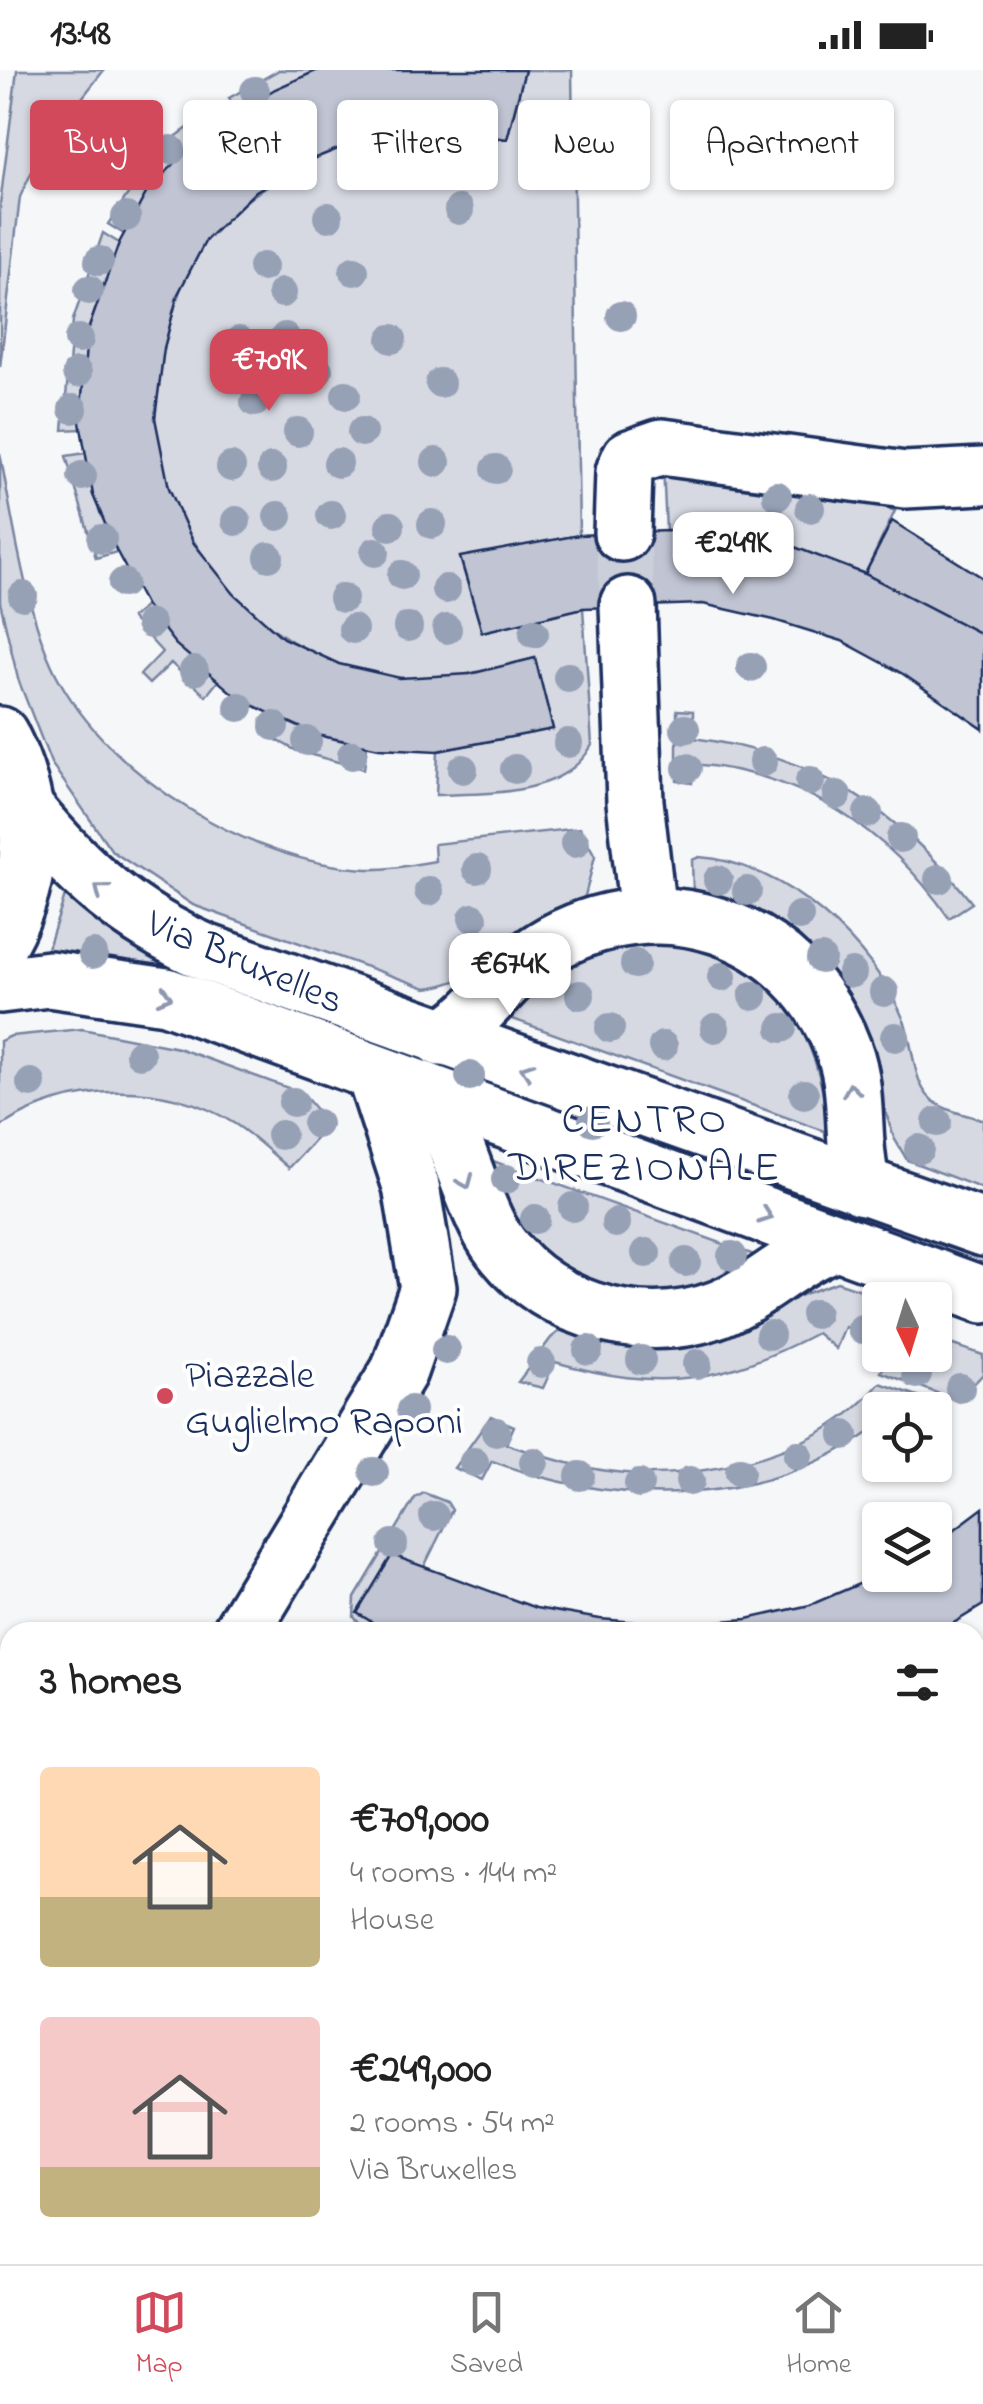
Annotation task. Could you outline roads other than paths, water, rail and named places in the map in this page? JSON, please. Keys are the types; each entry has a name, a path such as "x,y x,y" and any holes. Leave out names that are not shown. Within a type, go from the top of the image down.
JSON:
{"street":[{"path":"622,533 624,472 630,458 662,448 904,480 983,476"},
{"path":"628,605 635,802 648,914"},
{"path":"0,735 17,770 28,812 27,869 17,907 0,941"},
{"name":"Via Bruxelles","path":"28,812 99,890 170,936 441,1038 983,1228"},
{"path":"441,1038 467,1022 499,984 540,950 579,930 615,918 648,914 715,922 767,950 803,985 845,1053 864,1187"},
{"name":"Via Bruxelles","path":"0,985 49,979 152,992 983,1295"},
{"path":"247,1622 399,1371 428,1288 426,1251 411,1186 374,1074"},
{"path":"428,1094 442,1114 476,1204 506,1254 532,1280 574,1304 648,1319 716,1310 780,1277 819,1248 837,1242"}],"tunnel":[{"path":"622,533 628,605"}],"place":[{"name":"Piazzale Guglielmo Raponi","path":"165,1396"}],"district":[{"name":"CENTRO DIREZIONALE","path":"645,1141"}]}
